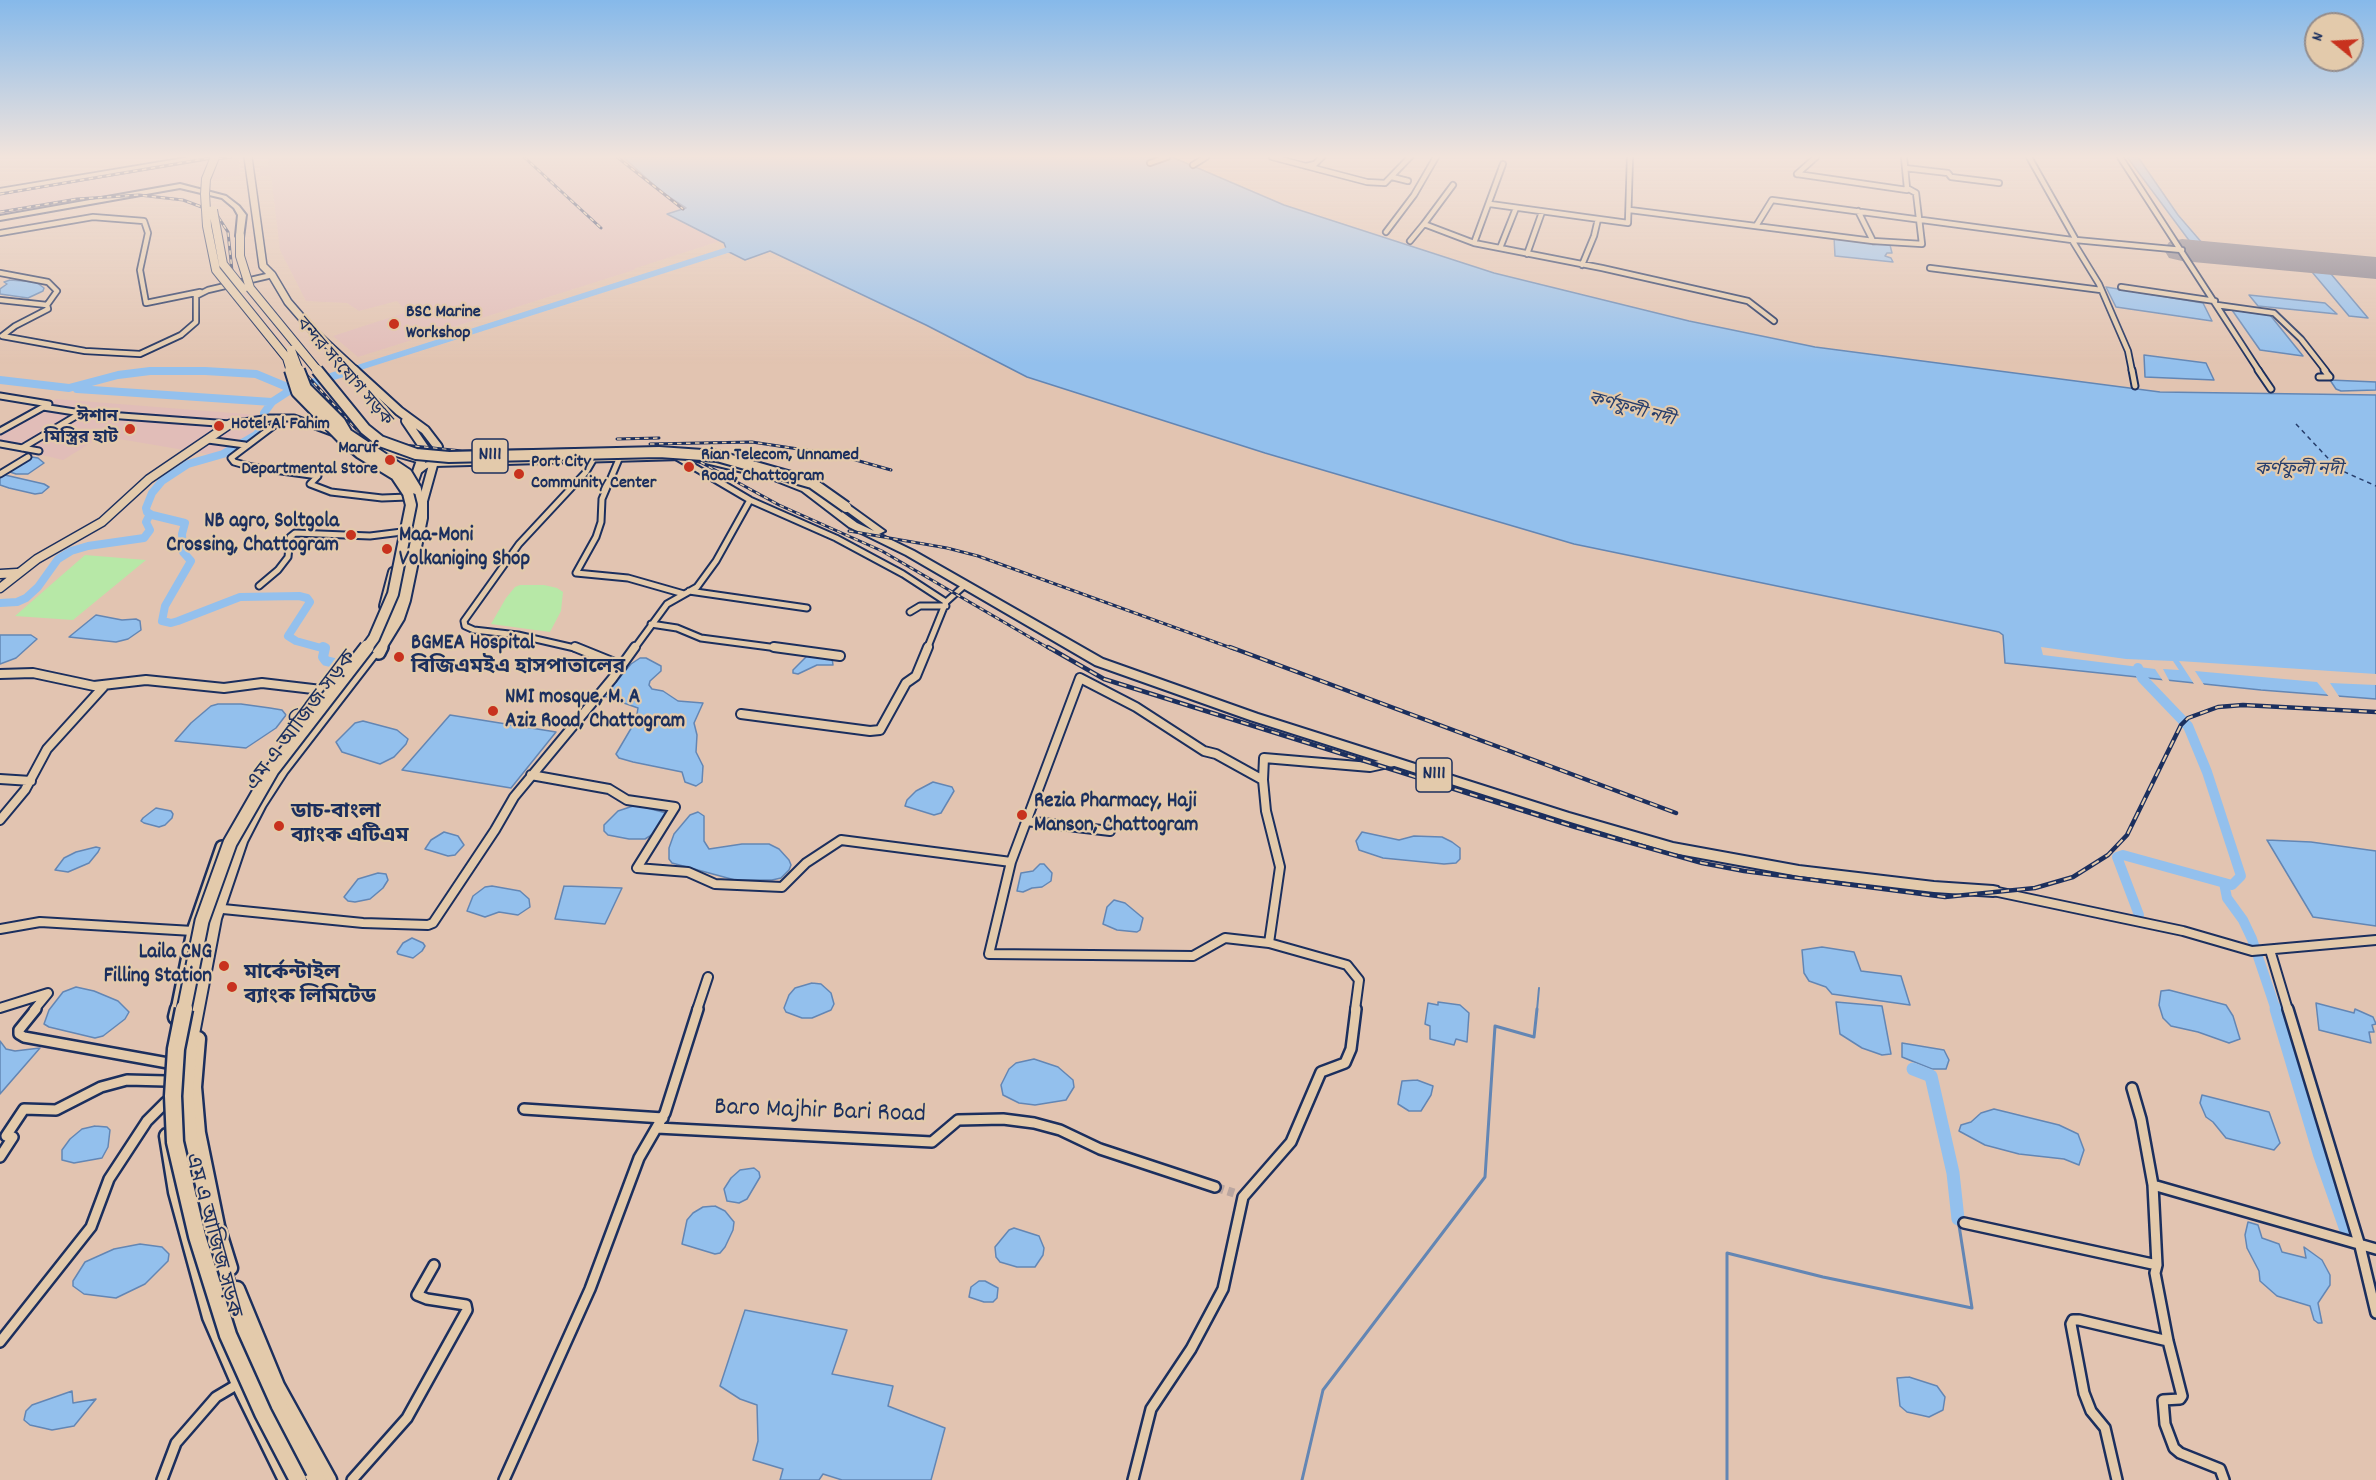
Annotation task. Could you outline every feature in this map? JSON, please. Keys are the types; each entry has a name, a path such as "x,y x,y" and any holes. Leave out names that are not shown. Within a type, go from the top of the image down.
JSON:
{"highway":[{"path":"207,226 216,270 287,358 297,392 342,438 360,453 396,475 408,493 411,505 393,594 384,620 369,647 272,770 230,843 202,921 176,1049 173,1096 175,1142 197,1236 228,1335 297,1480"},
{"path":"216,226 223,264 287,345 295,358 306,388 340,422 347,434 407,474 412,494 420,503 394,619 378,647 283,770 260,805 241,842 214,919 190,1044 185,1091 189,1136 209,1230 242,1327 263,1377 317,1480"},
{"name":"বন্দর সংযোগ সড়ক","path":"241,226 240,256 250,288 365,429 380,441 416,454 449,457 659,452 717,456 783,472 812,483 910,553"},
{"name":"N111","path":"426,465 702,458 786,480 805,489 853,525 910,553 1099,662 1254,717 1673,848 1799,871 1923,886 1993,891"}],"main road":[{"path":"257,226 263,266 272,275 288,302 314,332 399,411 425,447 426,465"},
{"name":"এম এ আজিজ সড়ক","path":"286,1480 239,1384 210,1317 178,1202 168,1146 166,1081 168,1063 193,931 220,854 244,806 267,770 365,647 387,597 412,494 426,465"},
{"name":"এম এ আজিজ সড়ক","path":"329,1480 277,1386 241,1299 218,1226 198,1133 194,1088 197,1043 209,967 223,909 245,845 274,791 383,647 400,618 422,523 426,465"}],"street":[{"path":"0,233 37,226"},
{"path":"146,226 148,233 140,270 146,303 272,275"},
{"path":"1386,232 1390,226"},
{"path":"1410,241 1422,226"},
{"path":"1429,226 1474,243 1748,301 1774,321"},
{"path":"1474,243 1481,226"},
{"path":"1500,248 1509,226"},
{"path":"1527,254 1537,226"},
{"path":"1582,265 1596,226"},
{"path":"1757,226 1873,241 1922,244 1921,226"},
{"path":"1865,226 1873,241"},
{"path":"1962,226 2182,250"},
{"path":"2066,226 2101,290 2128,351 2135,386"},
{"path":"2166,226 2271,389"},
{"path":"1929,268 2101,290"},
{"path":"0,273 48,282 57,291 47,305 48,309 15,326 2,336 85,351 140,354 181,335 196,322 196,296 208,290"},
{"path":"2121,287 2274,313 2301,339 2330,377 2319,377"},
{"path":"0,300 47,305"},
{"path":"0,396 49,404 0,431"},
{"path":"43,407 81,413 230,424 270,418 294,418 426,465"},
{"path":"22,448 81,413"},
{"path":"284,417 231,458 234,462 252,467 318,476 310,484 331,492 361,497 412,494"},
{"path":"0,588 17,573 102,522 149,479 230,424"},
{"path":"208,440 245,446"},
{"path":"0,444 39,451"},
{"path":"0,474 28,457"},
{"path":"676,457 750,500 836,538 903,574 946,604"},
{"path":"619,459 602,499 601,522 596,537 576,573 628,578 686,593 807,608"},
{"path":"593,460 586,472 519,544 464,621 468,629 518,635 569,645 622,666"},
{"path":"223,909 363,923 428,925 438,918 514,797 622,666 667,604 697,587 716,561 750,500"},
{"path":"259,586 278,570 288,557 290,537 295,533 370,536 402,532"},
{"path":"0,574 17,573"},
{"path":"741,714 870,731 880,730 906,683 916,676 946,604 965,585"},
{"path":"910,612 920,606 946,604"},
{"path":"651,624 677,628 701,638 840,656"},
{"path":"0,674 33,673 60,677 86,685 146,680 231,688 253,682 330,691"},
{"path":"1134,1480 1151,1409 1191,1349 1223,1289 1239,1195 1291,1142 1321,1072 1345,1063 1351,1049 1359,980 1347,965 1269,943 1225,938 1193,956 989,954 1011,862 1080,678 1136,707 1204,751 1216,754 1263,780"},
{"path":"0,820 31,781 47,749 105,685"},
{"path":"1269,943 1280,867 1266,811 1263,780 1264,758 1370,767 1392,762"},
{"path":"531,775 609,789 627,800 675,807 637,868 688,872 715,884 782,887 806,863 841,840 1011,862"},
{"path":"0,779 31,781"},
{"path":"1026,821 1110,831"},
{"path":"1993,891 2183,931 2256,952 2376,940"},
{"path":"0,929 40,922 193,931"},
{"path":"2270,950 2360,1246 2376,1312"},
{"path":"504,1480 590,1289 639,1158 663,1118 708,977"},
{"path":"0,1008 48,993 19,1030 19,1034 24,1037 168,1063"},
{"path":"0,1157 13,1137 6,1136 24,1109 56,1110 101,1087 127,1080 166,1081"},
{"path":"2132,1088 2141,1119 2153,1185 2157,1265 2155,1273 2168,1341 2182,1396 2180,1399 2163,1400 2165,1424 2174,1448 2180,1453 2220,1468 2224,1480"},
{"path":"0,1342 92,1227 109,1179 147,1121 166,1102"},
{"path":"524,1109 663,1118"},
{"name":"Baro Majhir Bari Road","path":"657,1128 932,1142 958,1120 1003,1119 1034,1123 1060,1130 1100,1149 1215,1187"},
{"path":"2153,1185 2376,1249"},
{"path":"1964,1223 2157,1265"},
{"path":"352,1480 407,1418 467,1310 466,1305 426,1299 417,1295 434,1265"},
{"path":"2117,1480 2105,1428 2091,1411 2084,1393 2071,1324 2073,1320 2079,1320 2168,1341"},
{"path":"162,1480 176,1443 216,1397 239,1384"}],"shaded area":[{"path":"277,226 691,226 720,241 358,357 333,336 407,312 397,301 359,311 347,303 306,301 280,250"},
{"name":"ঈশান মিস্ত্রির হাট","path":"56,399 257,415 260,421 259,427 244,441 213,455 102,436 63,460 0,445 0,430"}],"green space":[{"path":"85,555 146,560 73,620 15,616"},
{"path":"544,585 563,592 561,611 550,632 491,624 506,598 515,587"}],"water":[{"name":"কর্ণফুলী নদী","path":"691,226 1349,226 1494,273 1689,321 1815,347 2160,392 2376,395 2376,699 2261,690 2005,663 2003,635 1999,632 1574,544 1265,453 1027,377 926,325 770,251 745,260 727,251 724,243"},
{"path":"2178,226 2188,226 2203,244 2191,243"},
{"path":"1834,237 1890,245 1892,253 1887,253 1885,256 1891,258 1893,262 1835,256"},
{"path":"2307,266 2326,268 2368,318 2349,316"},
{"path":"10,280 36,282 44,288 43,291 28,298 0,294 0,289 7,284 4,282"},
{"path":"2106,287 2203,303 2212,321 2116,307"},
{"path":"2249,295 2325,303 2337,314 2258,306"},
{"path":"2232,310 2270,315 2303,356 2260,350"},
{"path":"2144,355 2206,363 2214,380 2145,377"},
{"path":"2330,380 2376,382 2376,390 2341,391 2336,389"},
{"path":"32,457 44,463 28,474 10,472"},
{"path":"5,475 49,487 42,493 35,494 9,488 0,485 0,477"},
{"path":"96,615 122,620 136,619 140,621 141,630 128,639 116,642 69,637"},
{"path":"0,635 31,635 37,639 16,658 0,664"},
{"path":"809,654 832,658 833,665 817,665 798,674 793,673 793,670"},
{"path":"640,658 646,658 661,666 661,671 650,681 649,685 652,689 663,691 678,701 703,703 694,723 697,735 696,752 703,766 702,782 696,786 685,782 682,772 633,762 619,758 616,754 636,720 638,708 604,696 631,664"},
{"path":"218,704 270,708 282,710 286,715 276,728 246,748 175,741 191,723 211,706"},
{"path":"450,715 556,732 511,788 402,770"},
{"path":"363,721 397,730 408,739 406,744 394,757 380,764 342,752 336,742 355,723"},
{"path":"933,782 952,787 954,791 941,813 934,815 905,806 907,800 916,791"},
{"path":"636,805 666,813 667,818 658,831 645,839 629,839 608,835 604,831 604,825 618,811"},
{"path":"156,808 171,811 172,818 159,827 141,821 143,818"},
{"path":"698,812 704,816 704,841 709,849 742,844 769,844 779,849 789,860 791,865 789,870 781,878 772,880 735,880 672,863 669,859 669,848 674,834 690,815"},
{"path":"444,832 458,836 464,845 455,855 448,856 425,849 431,840"},
{"path":"1362,832 1399,840 1414,836 1442,837 1460,848 1460,859 1456,863 1444,864 1383,858 1359,850 1356,841"},
{"path":"2267,840 2311,842 2376,851 2376,926 2313,917"},
{"path":"96,847 100,848 89,863 68,872 55,870 64,858"},
{"path":"1040,864 1044,864 1052,873 1051,881 1042,887 1023,892 1017,891 1021,873 1033,871"},
{"path":"378,873 386,874 388,880 383,888 370,899 355,902 348,901 344,897 358,879"},
{"path":"564,886 622,888 605,924 555,919"},
{"path":"485,887 520,891 529,899 530,907 518,915 499,912 485,917 467,911 473,896"},
{"path":"1114,900 1125,903 1143,918 1140,930 1137,932 1117,930 1103,924 1107,907"},
{"path":"412,938 423,943 425,946 422,951 413,958 398,954 403,943"},
{"path":"1822,947 1854,952 1861,971 1901,976 1910,1005 1832,994 1826,987 1809,981 1804,973 1802,950"},
{"path":"812,983 821,984 831,993 834,1004 831,1010 812,1018 802,1018 786,1012 784,1008 789,995 795,988"},
{"path":"76,987 94,991 118,1001 129,1012 125,1019 103,1036 95,1038 44,1024 49,1010 63,992"},
{"path":"2169,990 2226,1005 2233,1016 2240,1039 2229,1043 2198,1032 2171,1026 2163,1018 2159,1005 2161,991"},
{"path":"1438,1002 1460,1005 1469,1013 1467,1042 1456,1039 1454,1045 1430,1039 1430,1026 1425,1024 1428,1003 1438,1005"},
{"path":"1836,1002 1882,1006 1891,1054 1882,1055 1862,1048 1840,1034"},
{"path":"2316,1003 2354,1013 2355,1009 2373,1017 2376,1024 2372,1025 2374,1032 2369,1032 2371,1043 2319,1030"},
{"path":"0,1041 6,1049 15,1051 40,1048 0,1094"},
{"path":"1902,1043 1944,1050 1949,1060 1946,1069 1932,1069 1902,1057"},
{"path":"1034,1059 1058,1067 1073,1080 1074,1087 1066,1100 1035,1105 1019,1103 1003,1095 1001,1085 1009,1069 1016,1063"},
{"path":"1417,1080 1433,1086 1431,1095 1421,1111 1409,1111 1398,1104 1402,1081"},
{"path":"2202,1095 2269,1112 2280,1143 2274,1150 2226,1138 2206,1117 2200,1103"},
{"path":"1994,1109 2059,1125 2078,1134 2084,1150 2079,1165 2064,1159 2019,1154 1985,1145 1959,1131 1961,1125 1971,1122 1981,1113"},
{"path":"95,1126 107,1127 110,1130 108,1147 102,1158 74,1163 62,1160 62,1150 70,1139 82,1129"},
{"path":"754,1168 759,1172 760,1177 747,1199 739,1203 727,1201 724,1189 731,1178 740,1170"},
{"path":"715,1206 725,1211 734,1222 733,1230 720,1253 715,1254 682,1244 687,1220 693,1213 703,1207"},
{"path":"2248,1222 2258,1225 2262,1238 2279,1244 2282,1252 2306,1258 2304,1247 2322,1260 2330,1275 2330,1285 2318,1303 2322,1323 2314,1320 2310,1306 2277,1296 2260,1281 2259,1271 2247,1248 2245,1235"},
{"path":"1014,1228 1039,1236 1044,1248 1043,1255 1035,1267 1017,1267 1000,1262 996,1257 995,1247 1009,1230"},
{"path":"140,1244 162,1247 169,1254 168,1261 145,1284 116,1298 84,1294 73,1286 73,1281 85,1262 114,1249"},
{"path":"979,1281 985,1281 998,1288 997,1298 993,1302 984,1302 969,1297 971,1287"},
{"path":"745,1310 847,1330 832,1374 893,1386 888,1406 945,1428 931,1480 842,1480 823,1474 819,1480 780,1480 783,1469 753,1460 758,1441 757,1405 740,1399 720,1386"},
{"path":"1909,1377 1937,1386 1945,1397 1943,1410 1929,1417 1907,1412 1900,1406 1897,1378"},
{"path":"72,1391 73,1403 96,1399 74,1426 52,1430 30,1425 24,1420 26,1411 32,1405"}],"pier":[{"path":"2041,647 2126,659 2173,661 2179,670 2163,669 2171,684 2165,684 2155,669 2043,655"},
{"path":"2179,661 2376,674 2376,685 2330,683 2340,698 2330,698 2317,682 2195,671 2206,688 2196,687"}],"waterway":[{"path":"348,371 737,247"},
{"path":"292,389 353,370"},
{"path":"0,380 69,388 118,375 150,371"},
{"path":"150,371 205,371"},
{"path":"205,371 256,374 292,389"},
{"path":"77,389 272,402"},
{"path":"272,402 292,389"},
{"path":"272,402 264,413 263,427 256,435 223,454 188,464 162,481 152,493 146,508 147,512 185,523 182,534 183,552 191,561 165,606 162,621 171,623 178,621 240,597 299,596 307,598 310,602 288,636 296,641 325,649"},
{"path":"0,603 17,602 26,598 38,587 58,559 71,551 88,546 144,538 150,530 146,522 150,514"},
{"path":"325,649 323,657 326,661 343,665"},
{"path":"2138,668 2142,678 2188,726 2207,772 2241,876 2232,885 2123,855 2117,857 2139,915"},
{"path":"2224,883 2227,898 2243,920 2252,939 2276,1010"},
{"path":"1537,1010 1539,988"},
{"path":"1302,1480 1323,1390 1485,1177 1495,1026 1534,1037 1537,1009"},
{"path":"2276,1009 2319,1153 2346,1230"},
{"path":"1913,1069 1931,1076 1953,1173 1958,1219"},
{"path":"1727,1480 1727,1253 1823,1277 1972,1308 1958,1219"}],"ferry route":[{"path":"2296,424 2338,469 2376,486"}],"runway":[{"path":"2182,250 2376,268"}],"tunnel":[{"path":"1215,1187 1234,1193"}],"railway":[{"path":"224,226 228,232 232,271 243,306 360,433 374,442 462,451 641,448 693,458 779,505 882,551 1050,649"},
{"path":"617,439 659,438"},
{"path":"650,444 752,442 838,455 891,470"},
{"path":"849,531 947,548 978,556 1234,649"},
{"path":"1048,647 1104,679 1575,827 1702,863 1744,871 1945,897 2035,888 2073,877 2108,855 2127,835 2181,725 2188,718 2218,707 2243,705 2376,712"},
{"path":"1230,647 1676,813"}],"place":[{"name":"BSC Marine Workshop","path":"394,324"},
{"name":"Hotel Al Fahim","path":"219,426"},
{"name":"ঈশান মিস্ত্রির হাট","path":"130,429"},
{"name":"Maruf Departmental Store","path":"390,460"},
{"name":"Rian Telecom, Unnamed Road, Chattogram","path":"689,467"},
{"name":"Port City Community Center","path":"519,474"},
{"name":"NB agro, Soltgola Crossing, Chattogram","path":"351,535"},
{"name":"Maa-Moni Volkaniging Shop","path":"387,549"},
{"name":"BGMEA Hospital বিজিএমইএ হাসপাতালের","path":"399,657"},
{"name":"NMI mosque, M. A Aziz Road, Chattogram","path":"493,711"},
{"name":"Rezia Pharmacy, Haji Manson, Chattogram","path":"1022,815"},
{"name":"ডাচ-বাংলা ব্যাংক এটিএম","path":"279,826"},
{"name":"Laila CNG Filling Station","path":"224,966"},
{"name":"মার্কেন্টাইল ব্যাংক লিমিটেড","path":"232,987"}]}
